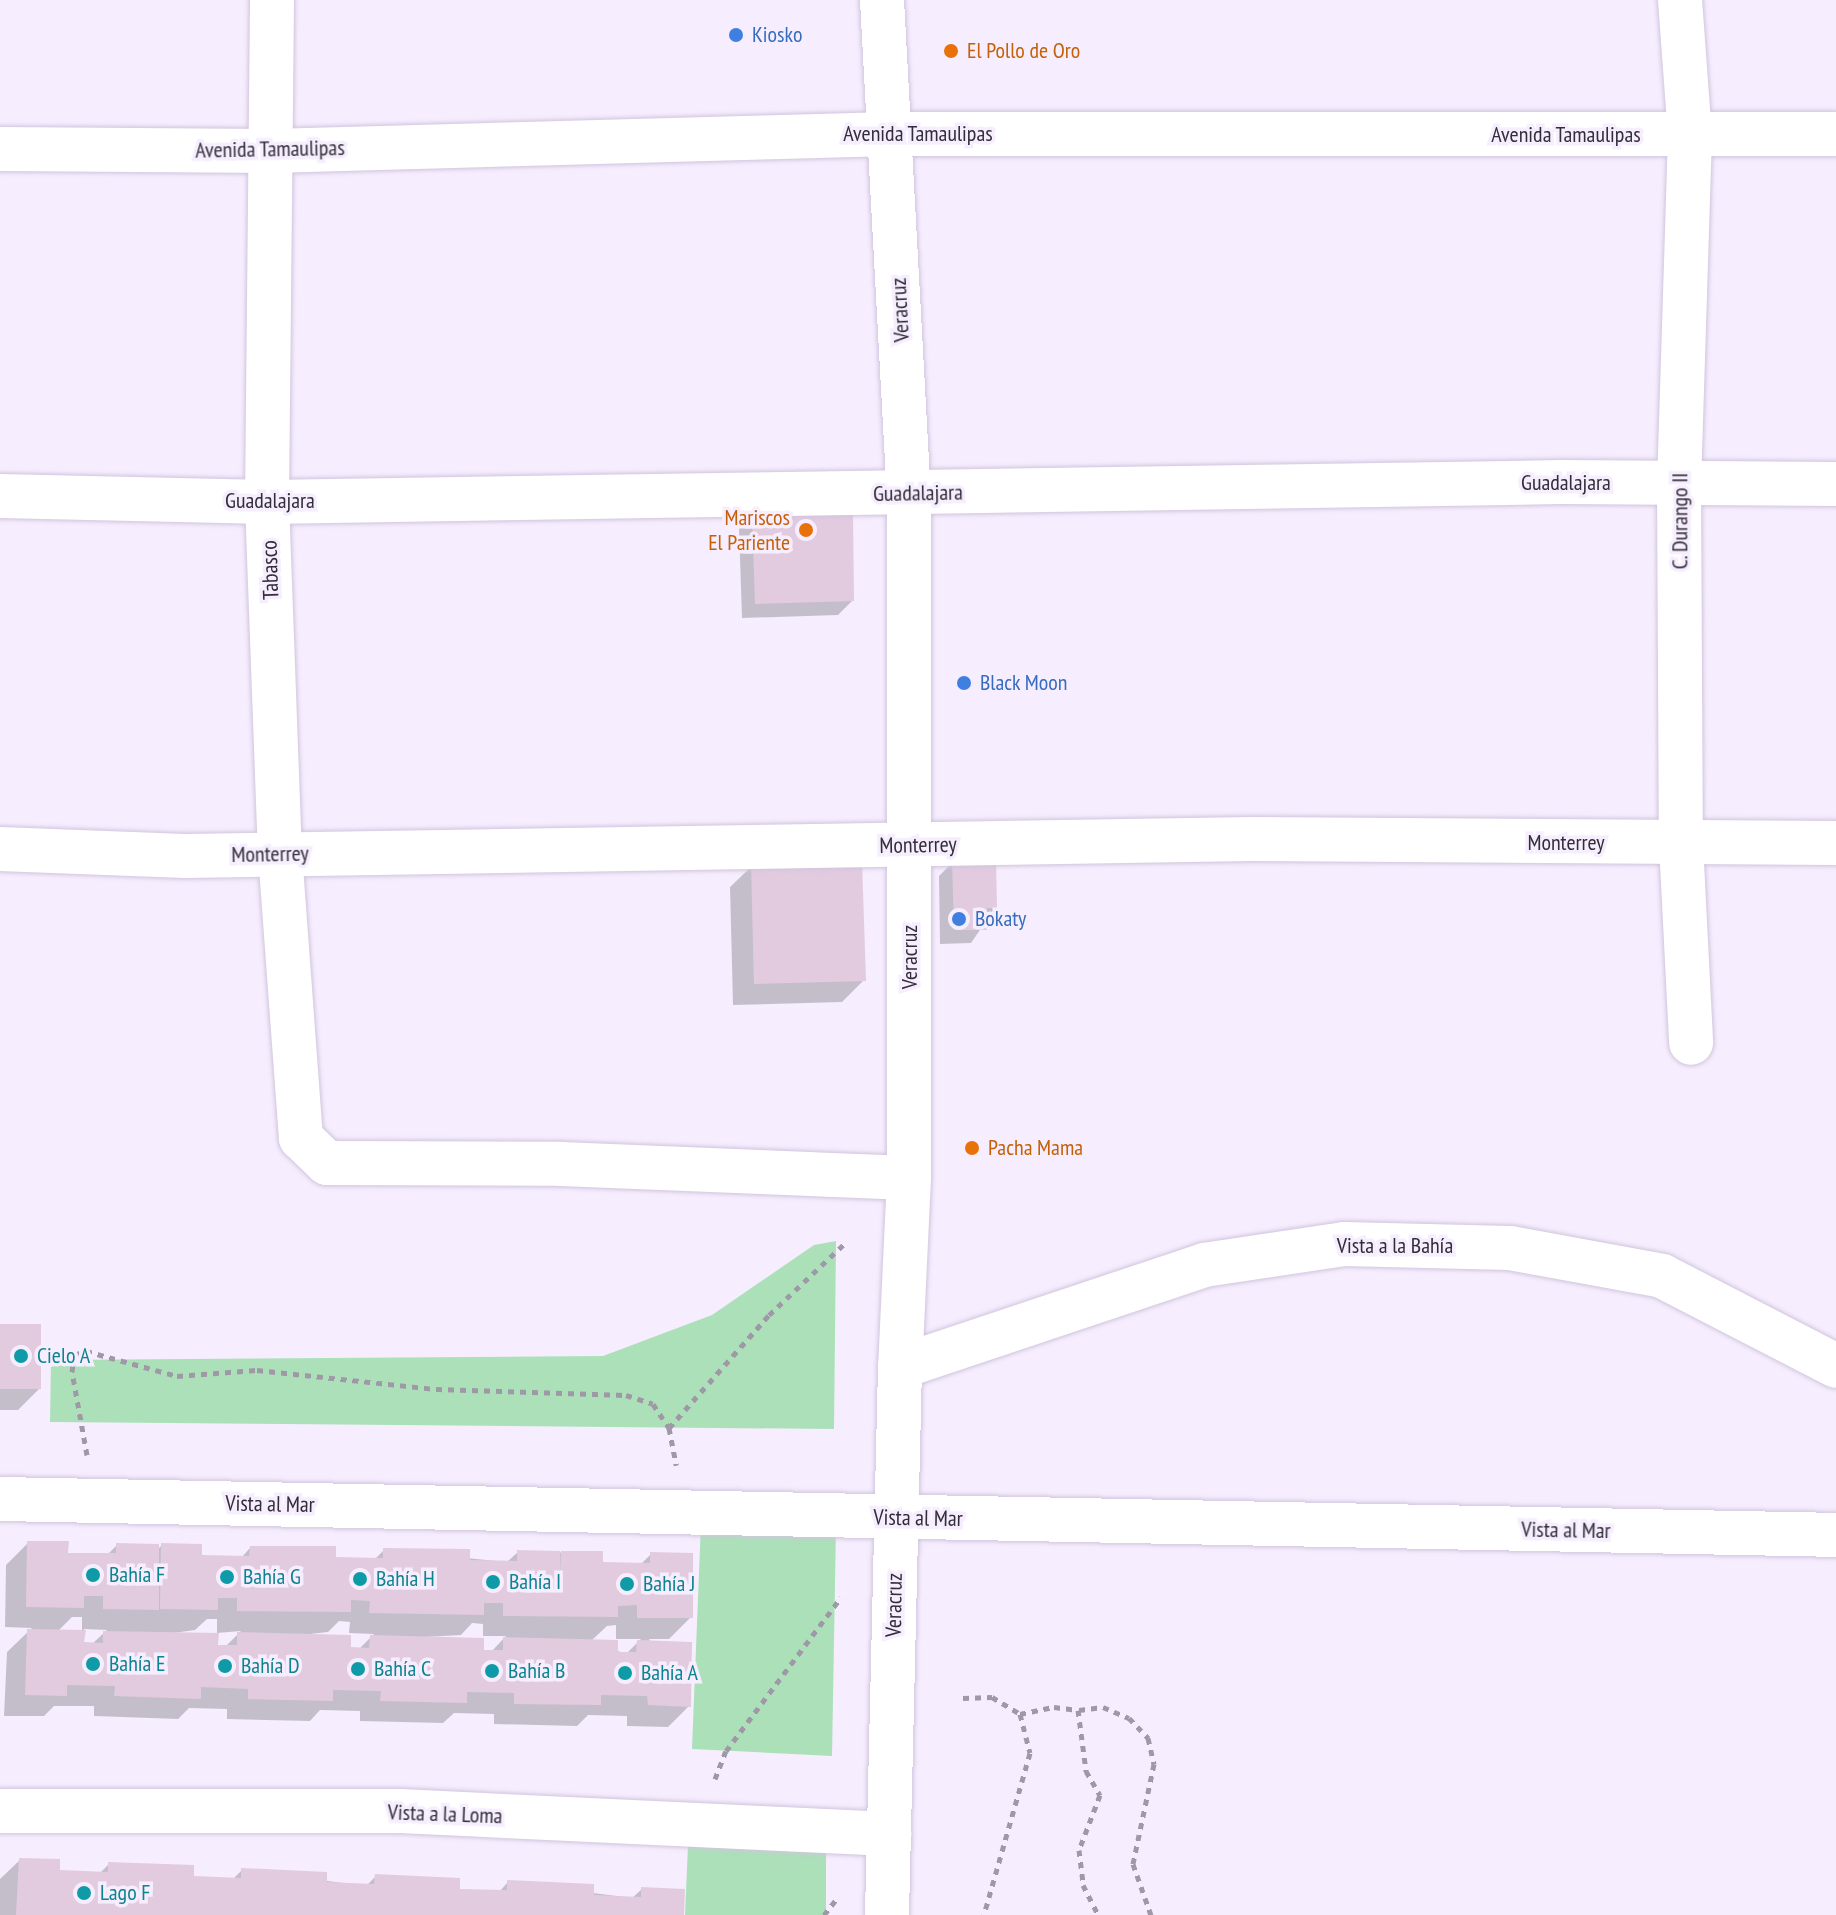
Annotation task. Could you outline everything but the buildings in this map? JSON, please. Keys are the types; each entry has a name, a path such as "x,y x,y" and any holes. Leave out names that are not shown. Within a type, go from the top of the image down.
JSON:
{"street":[{"name":"Tabasco","path":"272,0 267,502 280,853 301,1138 327,1163 561,1164 909,1178"},
{"name":"Veracruz","path":"882,0 909,493 910,845 909,1178 895,1517 887,1915"},
{"name":"C. Durango II","path":"1680,0 1690,135 1679,483 1681,843 1691,1043"},
{"name":"Avenida Tamaulipas","path":"0,149 271,151 891,134 1836,134"},
{"name":"Guadalajara","path":"0,496 267,502 1679,483 1836,484"},
{"name":"Monterrey","path":"0,849 185,856 1253,839 1836,843"},
{"name":"Vista a la Bahía","path":"900,1367 1204,1265 1344,1244 1510,1248 1662,1276 1836,1366"},
{"name":"Vista al Mar","path":"0,1499 1836,1535"},
{"name":"Vista a la Loma","path":"0,1811 400,1811 889,1834"}],"path":[{"path":"669,1428 769,1315 844,1244"},
{"path":"94,1501 72,1372 74,1355 86,1351 177,1376 257,1370 436,1389 626,1395 653,1404 669,1428 685,1513"},
{"path":"696,1825 726,1751 841,1597"},
{"path":"963,1698 992,1697 1020,1714 1054,1707 1078,1710 1103,1707 1129,1718 1148,1738 1154,1764 1133,1864 1151,1915"},
{"path":"1078,1710 1086,1771 1100,1795 1079,1850 1083,1885 1098,1915"},
{"path":"984,1915 1030,1753 1020,1714"},
{"path":"824,1915 838,1897"}],"green space":[{"path":"836,1241 834,1429 50,1422 51,1360 603,1356 712,1315 814,1245"},
{"path":"701,1523 836,1526 832,1756 692,1749"},
{"path":"688,1846 826,1853 826,1915 685,1915"}],"place":[{"name":"Kiosko","path":"736,35"},
{"name":"El Pollo de Oro","path":"951,51"},
{"name":"Mariscos El Pariente","path":"806,530"},
{"name":"Black Moon","path":"964,683"},
{"name":"Bokaty","path":"959,919"},
{"name":"Pacha Mama","path":"972,1148"},
{"name":"Cielo A","path":"21,1356"},
{"name":"Bahía F","path":"93,1575"},
{"name":"Bahía G","path":"227,1577"},
{"name":"Bahía H","path":"360,1579"},
{"name":"Bahía I","path":"493,1582"},
{"name":"Bahía J","path":"627,1584"},
{"name":"Bahía E","path":"93,1664"},
{"name":"Bahía D","path":"225,1666"},
{"name":"Bahía C","path":"358,1669"},
{"name":"Bahía B","path":"492,1671"},
{"name":"Bahía A","path":"625,1673"},
{"name":"Lago F","path":"84,1893"}]}
